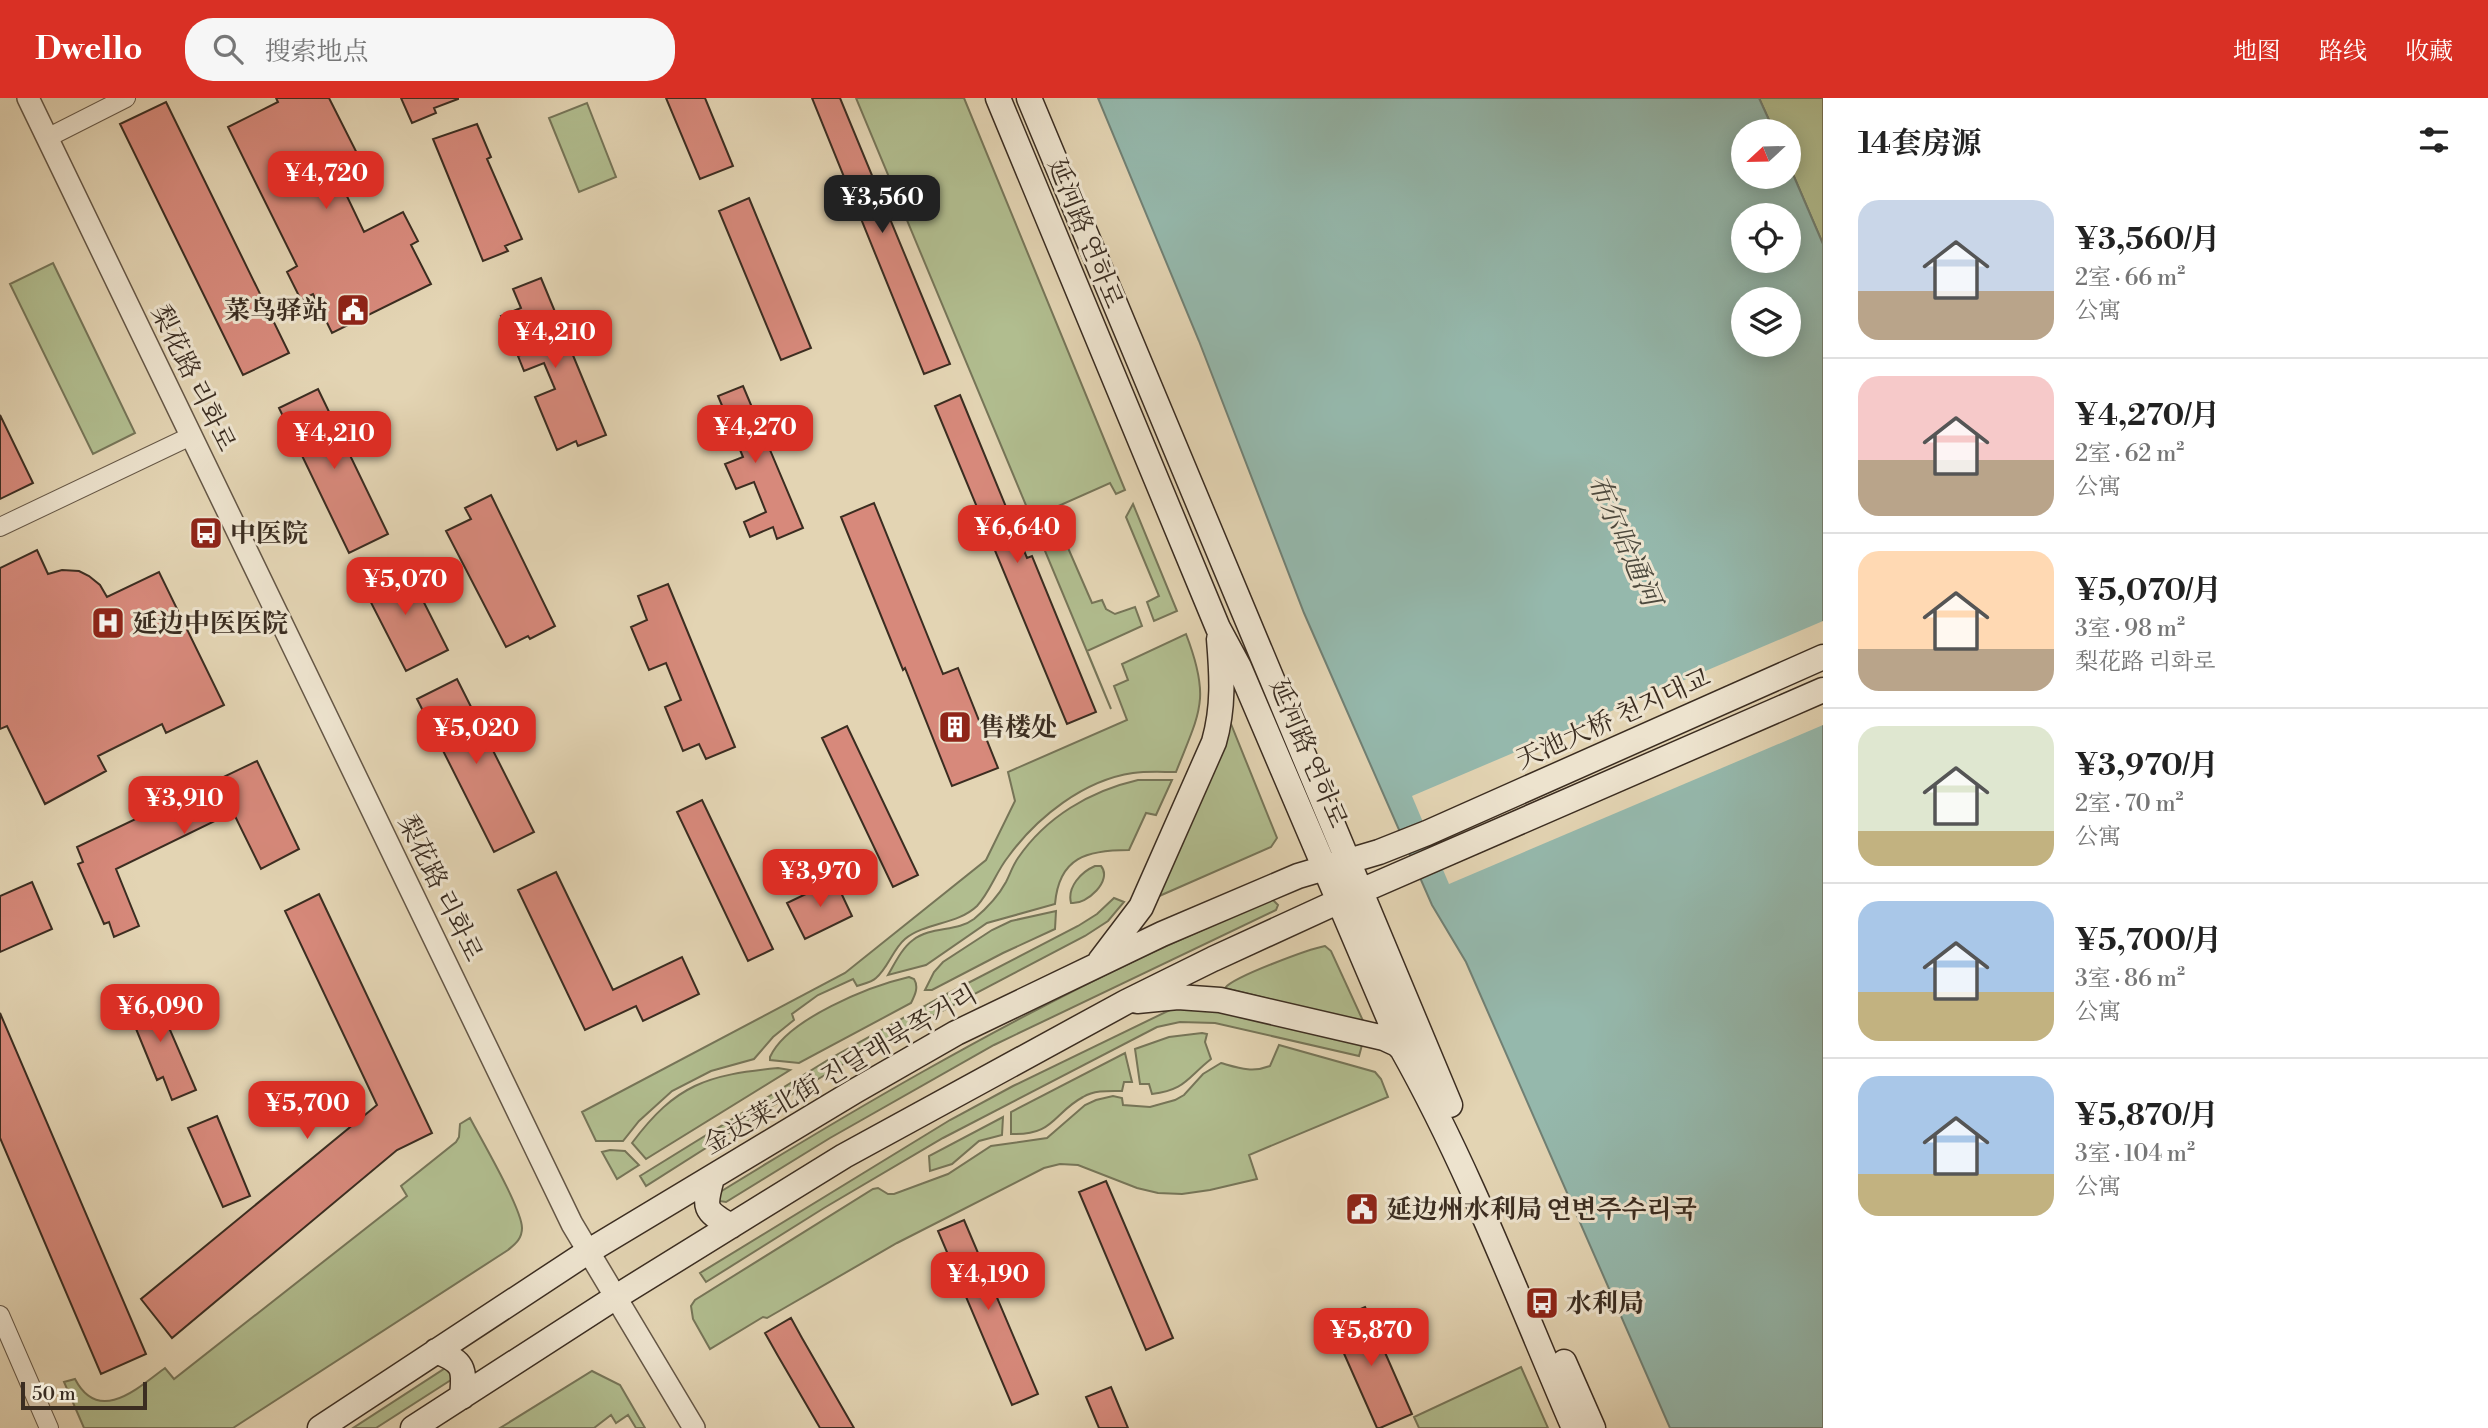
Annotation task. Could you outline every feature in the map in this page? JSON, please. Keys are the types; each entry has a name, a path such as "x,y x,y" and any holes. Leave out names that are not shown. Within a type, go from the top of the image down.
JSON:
{"main road":[{"name":"延河路 연하로","path":"998,98 1218,628 1336,864"},
{"name":"延河路 연하로","path":"1029,98 1336,864 1436,1074 1593,1428"},
{"path":"1098,963 1141,907 1214,742 1221,717 1223,692 1218,628"},
{"name":"天池大桥 천지대교","path":"1427,833 1823,657"},
{"path":"414,1428 616,1297 867,1143 1126,1002 1201,964 1350,896 1823,690"},
{"name":"金达莱北街 진달래북쪽거리","path":"320,1428 589,1251 956,1033 1098,963 1298,876 1379,852 1427,833"},
{"name":"延河路 연하로","path":"1350,896 1402,1049 1459,1158 1574,1428"},
{"path":"1126,1002 1178,997 1220,1000 1377,1037 1397,1044 1402,1049"},
{"path":"712,1178 705,1203 715,1217 731,1226"},
{"path":"436,1351 453,1358 461,1366 464,1377 462,1397"}],"street":[{"name":"梨花路 리화로","path":"28,98 564,1207 694,1428"},
{"path":"47,138 126,98"},
{"path":"0,527 191,436"},
{"path":"0,1315 49,1428"}],"green space":[{"path":"856,98 964,98 1125,490 1116,494 1110,483 1056,507 1063,523 1058,525 1092,603 1102,600 1106,609 1115,614 1135,607 1142,626 1087,651 1111,709"},
{"path":"1759,98 1823,98 1823,244 1799,189 1801,119 1769,119"},
{"path":"587,103 616,177 579,192 549,118"},
{"path":"53,263 135,433 93,454 10,284"},
{"path":"1133,504 1177,611 1154,621 1147,602 1159,596 1126,517"},
{"path":"1186,634 1198,674 1199,705 1176,772 1138,772 1097,783 1080,792 1047,815 1020,842 982,900 969,912 913,933 897,948 880,974 872,981 857,986 853,979 818,995 792,1014 794,1020 773,1037 754,1059 711,1071 672,1091 639,1121 623,1141 596,1141 582,1112 845,973 986,860 1015,801 1008,772 1127,720 1114,686 1128,680 1122,664"},
{"path":"1226,723 1231,724 1277,838 1271,847 1157,897"},
{"path":"1138,780 1172,780 1156,815 1146,813 1129,850 1100,852 1078,859 1062,876 1055,904 987,923 926,965 888,975 902,951 913,940 928,933 960,926 983,911 1000,892 1029,843 1056,818 1103,791"},
{"path":"1095,866 1101,866 1104,872 1101,884 1091,896 1071,903 1071,891 1076,881"},
{"path":"1114,898 1124,902 1108,921 1085,936 864,1052 646,1186 640,1176 831,1058 1078,926 1097,914"},
{"path":"1272,899 1278,905 1276,910 994,1045 830,1138 726,1202 719,1201 720,1192 974,1043 1132,962"},
{"path":"1056,911 1055,929 932,990 925,990 934,972 943,962 992,930 1011,921"},
{"path":"1325,946 1331,951 1364,1023 1225,988 1256,971"},
{"path":"909,977 914,979 916,985 911,1003 799,1063 770,1060 779,1043 811,1017 852,996"},
{"path":"1174,1008 1218,1010 1362,1045 1359,1056 1215,1023 1180,1022 1157,1027 943,1138 706,1282 700,1273 950,1120 1013,1086"},
{"path":"1207,1034 1205,1042 1211,1059 1184,1082 1172,1090 1152,1094 1149,1084 1140,1084 1135,1049 1169,1037"},
{"path":"1279,1045 1375,1072 1388,1097 1249,1155 1257,1179 1182,1194 1158,1193 1137,1188 1078,1165 1060,1164 1044,1168 897,1243 710,1349 693,1319 691,1306 695,1300 873,1189 878,1188 888,1194 894,1194 948,1174 991,1146 1047,1138 1085,1105 1096,1100 1113,1096 1122,1098 1123,1105 1150,1107 1175,1100 1184,1095 1203,1074 1221,1063 1251,1069 1270,1066"},
{"path":"1125,1053 1132,1082 1124,1082 1122,1091 1102,1091 1088,1095 1073,1103 1045,1127 1025,1134 1011,1134 1011,1112"},
{"path":"778,1068 790,1070 646,1159 632,1143 663,1107 695,1086 731,1074"},
{"path":"1003,1117 1002,1135 979,1141 952,1164 930,1171 929,1156"},
{"path":"470,1118 508,1190 520,1219 521,1235 508,1250 233,1428 84,1428 64,1382 75,1379 85,1393 95,1400 107,1401 131,1392 165,1368 174,1379 407,1196 401,1186 456,1142 460,1124"},
{"path":"625,1151 639,1165 617,1179 602,1152"},
{"path":"447,1367 454,1378 376,1428 353,1428"},
{"path":"1521,1367 1548,1428 1419,1428 1414,1417"},
{"path":"592,1371 620,1385 645,1428 636,1428 628,1415 616,1423 611,1415 594,1428 500,1428"}],"water":[{"name":"布尔哈通河","path":"1098,98 1759,98 1769,119 1731,119 1731,189 1799,189 1823,244 1823,1428 1670,1428 1466,962 1432,905 1304,613 1199,341"}],"pier":[{"path":"1823,621 1823,725 1449,884 1412,796"}],"building":[{"path":"276,98 329,98 368,175 343,188 364,232 403,212 418,241 411,245 431,284 332,333 313,294 301,300 287,272 297,266 228,127 278,102"},
{"path":"401,98 458,99 434,108 436,113 412,123"},
{"path":"666,98 705,98 733,166 700,179"},
{"path":"812,98 840,98 950,364 924,374"},
{"path":"166,102 289,353 243,375 120,124"},
{"path":"477,124 491,157 487,159 522,239 505,246 508,251 483,261 433,139"},
{"path":"749,198 811,348 781,360 719,211"},
{"path":"541,278 606,435 578,446 576,441 557,450 535,397 555,389 544,363 524,371 518,356 538,348 527,323 508,331 501,316 521,308 513,289"},
{"path":"743,386 803,528 777,539 773,527 750,537 744,522 766,512 754,482 736,489 725,464 743,457 732,430 709,440 703,425 726,415 718,396"},
{"path":"318,389 388,534 349,553 279,408"},
{"path":"960,395 1027,558 1032,556 1096,712 1067,724 935,406"},
{"path":"0,415 33,483 0,499"},
{"path":"491,495 555,626 530,639 528,636 506,647 446,531 471,519 465,508"},
{"path":"874,503 943,674 958,668 998,768 952,786 841,517"},
{"path":"37,550 48,574 62,570 79,571 100,585 107,597 159,572 224,705 166,733 162,724 98,756 106,771 45,804 7,726 0,729 0,568"},
{"path":"404,563 448,650 406,671 362,585"},
{"path":"668,584 735,747 706,759 699,744 683,751 665,707 681,700 666,663 649,670 631,627 647,620 638,596"},
{"path":"457,679 534,832 494,852 417,699"},
{"path":"847,726 918,875 893,887 822,738"},
{"path":"257,761 299,849 261,869 233,812 116,869 139,926 114,937 109,922 104,924 78,864 83,862 77,847"},
{"path":"702,800 773,949 748,961 677,812"},
{"path":"556,872 613,990 682,957 699,994 643,1021 636,1006 585,1030 518,890"},
{"path":"835,880 852,916 805,939 787,903"},
{"path":"32,882 52,929 0,952 0,896"},
{"path":"319,894 432,1133 397,1150 172,1338 141,1299 377,1105 285,911"},
{"path":"151,986 196,1090 172,1100 163,1077 157,1080 132,1019 137,1017 127,996"},
{"path":"0,1013 146,1354 101,1374 0,1138"},
{"path":"217,1116 250,1196 223,1207 188,1128"},
{"path":"1106,1181 1173,1338 1146,1350 1079,1192"},
{"path":"964,1220 1038,1394 1012,1405 938,1231"},
{"path":"1365,1307 1412,1414 1380,1428 1377,1428 1330,1322"},
{"path":"791,1318 854,1428 820,1428 778,1356 765,1333"},
{"path":"1111,1387 1128,1428 1099,1428 1086,1397"}],"place":[{"name":"菜鸟驿站","path":"353,310"},
{"name":"中医院","path":"206,533"},
{"name":"延边中医医院","path":"108,623"},
{"name":"售楼处","path":"955,727"},
{"name":"延边州水利局 연변주수리국","path":"1362,1209"},
{"name":"水利局","path":"1542,1303"}]}
